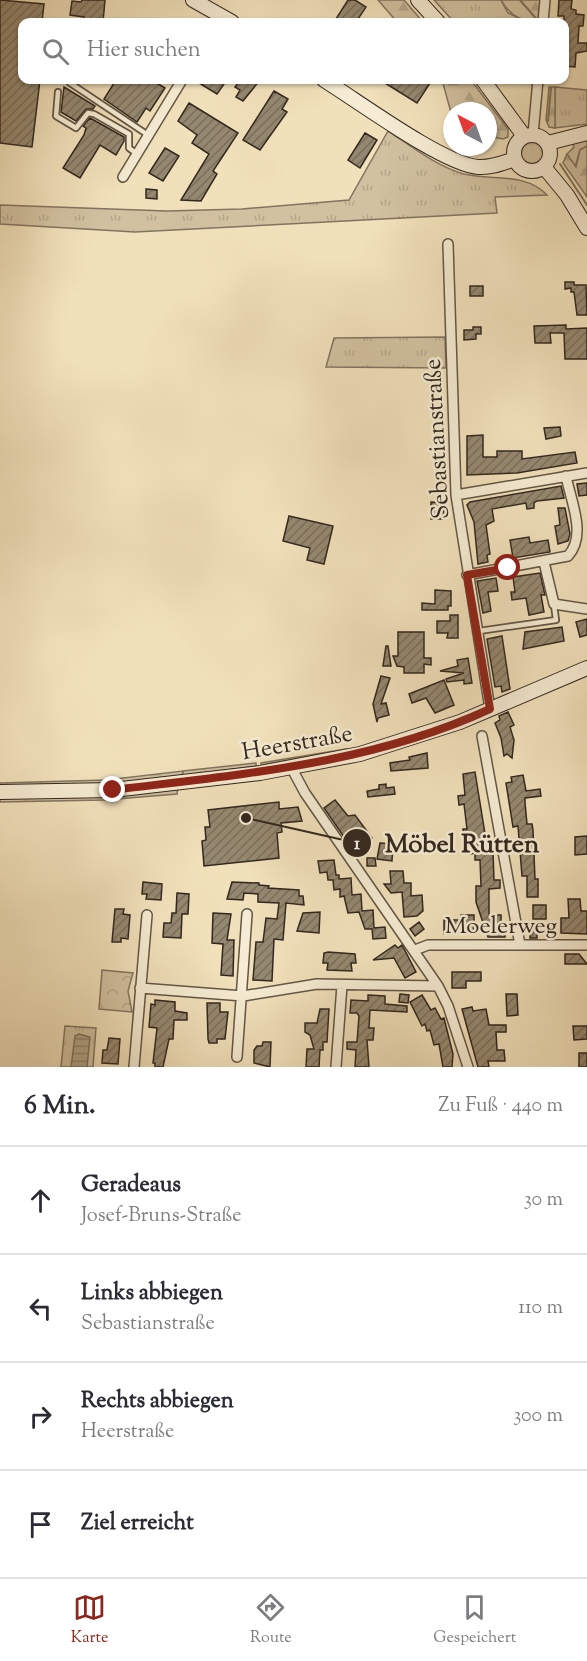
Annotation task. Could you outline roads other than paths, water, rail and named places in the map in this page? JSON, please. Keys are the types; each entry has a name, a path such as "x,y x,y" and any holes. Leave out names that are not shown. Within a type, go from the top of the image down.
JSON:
{"main road":[{"path":"193,0 209,5 221,18"},
{"path":"418,0 434,18"},
{"path":"330,84 442,154 465,164 491,166 515,159"},
{"path":"486,84 529,135 542,137 548,143 550,157 544,167 533,171 526,170 515,159 514,148 529,135"},
{"path":"548,143 587,133"},
{"path":"544,167 567,195 587,228"},
{"name":"Heerstraße","path":"0,792 113,790 291,767 394,746 587,668"}],"street":[{"path":"543,18 545,0"},
{"path":"123,177 180,84"},
{"path":"529,135 537,84"},
{"name":"Sebastianstraße","path":"448,244 456,495 490,709"},
{"path":"456,495 587,473"},
{"path":"467,575 568,556 577,544 579,533 566,476"},
{"path":"544,562 554,604 587,609"},
{"path":"482,736 520,945"},
{"path":"291,767 305,793 438,986 448,1006 468,1067"},
{"path":"237,1057 247,914"},
{"path":"134,1067 147,915"},
{"name":"Moelerweg","path":"415,950 428,945 587,945"},
{"path":"140,988 243,996 317,984 438,986"},
{"path":"336,1067 342,985"}],"lane":[{"path":"72,84 148,135"},
{"path":"58,92 56,116 76,128 88,113 94,114 129,134 129,148 137,154"},
{"path":"476,631 556,620 554,604"}],"waterway":[{"path":"520,0 536,18"},
{"path":"548,121 551,88"},
{"path":"560,164 587,205"}],"place":[{"name":"Möbel Rütten","path":"246,818"}]}
